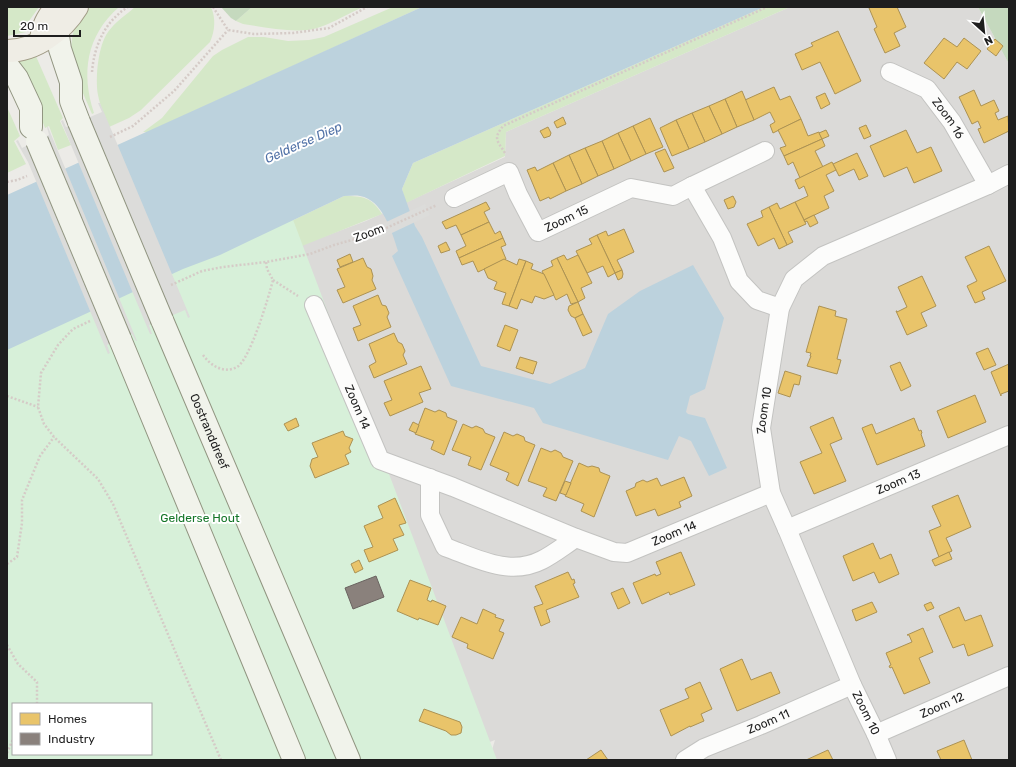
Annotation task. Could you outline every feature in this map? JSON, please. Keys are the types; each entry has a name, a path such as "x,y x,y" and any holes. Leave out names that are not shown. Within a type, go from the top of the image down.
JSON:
{"main road":[{"path":"49,36 42,30 56,7"},
{"path":"7,51 27,47 49,36 64,24 77,7"},
{"name":"Oostranddreef","path":"49,36 59,87 71,101 162,320 349,760"},
{"path":"7,65 17,78 31,108 34,134"},
{"path":"7,92 34,134 294,760"}],"street":[{"name":"Zoom 16","path":"890,72 927,89 952,122 988,185"},
{"name":"Zoom 15","path":"454,198 509,172 518,194 538,232 631,188 673,196 765,151"},
{"name":"Zoom 10","path":"887,760 852,685 771,493 761,428 780,308 794,279 823,256 988,185 1009,174"},
{"path":"692,186 722,238 739,281 756,300 780,308"},
{"name":"Zoom 14","path":"314,305 380,460 490,501 576,538 614,552 627,553 771,493"},
{"name":"Zoom 13","path":"787,529 1009,435"},
{"path":"430,478 430,515 445,547 497,566 517,568 541,560 576,538"},
{"name":"Zoom 12","path":"876,734 1009,676"},
{"name":"Zoom 11","path":"685,760 704,748 852,685"}],"path":[{"path":"93,60 101,36 108,24 119,12 128,7"},
{"path":"213,7 228,30 254,34 293,33 329,28 367,7"},
{"path":"506,154 497,142 497,134 503,126 767,7"},
{"path":"104,140 133,126 174,91 228,30"},
{"path":"7,182 32,174"},
{"name":"Zoom","path":"273,280 267,269 266,262 310,254 372,234 428,209"},
{"path":"201,352 209,363 223,370 238,366 250,349 268,299 273,280 314,305"},
{"path":"54,352 41,373 38,407 44,424 54,437 98,479 113,504 221,760"},
{"path":"7,396 38,407"},
{"path":"7,564 17,557 22,523 22,500 40,456 54,437"},
{"path":"7,645 18,664 37,682 37,703"},
{"path":"7,753 12,741"}],"shaded area":[{"path":"790,7 978,7 1009,64 1009,760 489,760 495,740 456,755 264,259 366,221 505,157 506,132"}],"green space":[{"path":"7,7 39,7 29,21 26,32 7,36"},
{"path":"85,7 119,7 99,30 89,56 87,70 90,98 94,113 92,114 77,77 71,48 74,30"},
{"path":"135,7 211,7 214,20 213,33 210,42 141,110 129,118 109,127 98,95 98,62 102,45 108,32 117,22"},
{"path":"221,7 252,7 236,21 231,18"},
{"path":"252,7 363,7 322,27 308,30 284,30 243,24 236,21"},
{"path":"393,7 422,7 148,132 143,132 162,118 213,56 248,37 264,37 288,41 309,40 324,37"},
{"path":"764,7 790,7 506,132 505,156 406,203 402,189 413,163"},
{"path":"978,7 1009,7 1009,64"},
{"path":"35,54 63,118 60,121 71,145 58,150 49,126 45,128 19,60"},
{"path":"7,107 20,136 14,141 26,164 7,173"},
{"path":"344,196 356,196 366,199 374,204 382,214 277,256 220,255"},
{"name":"Gelderse Hout","path":"292,217 497,760 7,760 7,335"}],"water":[{"name":"Gelderse Diep","path":"422,7 764,7 413,163 402,189 415,226 422,237 481,366 550,384 585,368 608,314 640,291 693,265 724,318 705,389 690,396 686,412 688,414 705,418 727,468 709,476 691,441 679,436 668,460 543,423 534,408 451,386 392,256 398,251 389,226 381,210 368,199 360,196 344,196 220,255 183,269 7,350 7,195"}],"pier":[{"path":"98,103 100,103 190,317 188,318 185,310 149,325 152,334 150,334 61,121 63,120 66,127 102,112"},
{"path":"47,127 137,341 132,334 107,345 110,353 108,354 28,162 16,141 18,140 22,148 49,135"},
{"path":"425,204 430,215 375,241 371,229"}],"building: Homes":[{"path":"897,7 906,27 894,33 900,46 885,53 874,29 877,27 869,8"},
{"path":"838,31 861,81 835,94 820,62 802,70 795,54 813,46 811,43"},
{"path":"944,38 957,47 964,38 981,51 967,69 957,62 944,79 924,63"},
{"path":"995,39 1003,46 996,56 987,49"},
{"path":"774,87 780,100 790,96 801,119 773,133 770,125 775,122 770,112 754,120 745,100"},
{"path":"974,90 981,106 994,100 999,111 995,113 998,120 1008,116 1009,131 984,143 978,129 981,128 978,121 972,124 959,97"},
{"path":"742,91 754,120 737,127 725,99"},
{"path":"825,93 830,104 821,109 816,97"},
{"path":"725,99 737,127 722,134 709,106"},
{"path":"709,106 722,134 705,142 692,113"},
{"path":"692,113 705,142 689,149 676,120"},
{"path":"563,117 566,124 557,128 554,122"},
{"path":"650,118 663,147 646,154 633,126"},
{"path":"801,119 808,136 819,132 822,139 784,156 780,148 786,146 778,130"},
{"path":"676,120 689,149 672,156 660,128"},
{"path":"866,125 871,136 864,139 859,128"},
{"path":"633,126 646,154 631,161 618,133"},
{"path":"548,127 551,133 550,136 544,138 540,131"},
{"path":"826,130 829,136 822,139 819,133"},
{"path":"906,130 917,153 931,147 942,171 914,183 907,167 884,177 870,146"},
{"path":"618,133 631,161 614,169 602,141"},
{"path":"822,139 825,146 815,151 823,167 800,178 793,162 788,165 784,156"},
{"path":"602,141 614,169 598,176 585,148"},
{"path":"585,148 598,176 582,184 569,155"},
{"path":"665,149 674,168 664,172 655,153"},
{"path":"857,153 868,176 859,180 854,169 839,176 833,164"},
{"path":"569,155 582,184 566,191 553,163"},
{"path":"832,162 836,170 826,175 834,191 824,196 829,208 804,220 795,202 808,196 804,186 799,189 795,180"},
{"path":"553,163 566,191 550,199 549,197 540,201 527,170 535,167 537,171"},
{"path":"733,196 736,202 734,207 728,209 724,200"},
{"path":"486,202 490,209 484,212 489,222 461,235 456,225 446,229 442,222"},
{"path":"795,202 806,224 788,232 793,242 787,245 769,207 777,203 780,209"},
{"path":"769,207 787,245 779,249 774,238 758,246 747,224 763,217 761,211"},
{"path":"814,215 818,223 810,227 807,221 805,222 804,220"},
{"path":"489,222 495,234 500,231 503,238 459,258 456,251 466,246 461,235"},
{"path":"624,229 634,252 617,260 622,270 615,273 597,235 606,231 608,236"},
{"path":"597,235 615,273 608,277 603,266 587,273 576,251 592,244 589,239"},
{"path":"503,238 506,245 501,247 506,259 478,272 473,261 462,265 459,258"},
{"path":"446,242 450,250 441,253 438,246"},
{"path":"989,246 1006,281 982,292 985,299 975,303 967,286 977,281 965,257"},
{"path":"350,254 353,262 340,267 337,260"},
{"path":"564,255 567,260 578,255 592,283 581,288 585,298 578,302 557,258"},
{"path":"363,258 367,267 371,269 373,276 372,280 376,289 343,303 337,290 345,287 337,269"},
{"path":"557,258 578,302 571,304 567,294 556,300 542,271 553,266 551,261"},
{"path":"504,259 517,265 519,259 526,261 509,306 502,304 506,293 494,289 497,282 488,278 484,269"},
{"path":"526,261 533,264 531,269 544,274 554,295 544,299 535,296 532,303 521,299 517,309 509,306"},
{"path":"622,270 622,278 618,280 615,273"},
{"path":"922,276 936,306 921,313 927,326 907,335 896,311 897,312 907,307 898,287"},
{"path":"378,295 382,305 386,306 389,313 387,317 391,327 358,341 353,328 361,325 353,306"},
{"path":"578,302 583,314 575,318 571,316 568,310 569,306"},
{"path":"819,306 836,311 835,316 847,319 837,359 841,360 837,374 807,366 811,353 806,352"},
{"path":"583,314 592,332 583,336 575,318"},
{"path":"505,325 518,330 510,351 497,346"},
{"path":"394,333 398,342 402,344 405,351 403,355 407,364 374,378 369,366 376,362 369,344"},
{"path":"988,348 996,365 984,370 976,353"},
{"path":"520,357 537,362 533,374 516,368"},
{"path":"900,362 911,386 901,391 890,366"},
{"path":"1009,364 1009,391 1001,394 1001,396 991,372"},
{"path":"421,366 431,389 419,393 423,402 390,416 384,403 392,400 384,381"},
{"path":"785,371 801,376 799,385 794,384 790,397 778,393"},
{"path":"975,395 986,422 948,438 937,411"},
{"path":"425,408 435,412 439,410 446,413 447,417 457,421 444,455 431,449 434,441 415,434"},
{"path":"833,417 842,439 830,444 846,481 814,494 800,462 822,453 810,427"},
{"path":"296,418 299,426 288,431 284,424"},
{"path":"914,418 919,431 921,430 925,446 877,465 862,428 872,424 876,434"},
{"path":"413,422 419,425 416,433 409,430"},
{"path":"463,424 472,428 476,426 483,429 485,433 495,437 481,470 468,465 471,457 452,450"},
{"path":"343,431 345,436 353,439 349,448 351,452 345,455 349,464 315,478 310,466 312,459 318,457 312,443"},
{"path":"504,432 513,436 517,434 524,437 525,441 535,445 518,486 506,480 509,473 490,465"},
{"path":"541,448 551,452 555,450 561,453 563,457 573,461 556,501 543,496 547,488 528,481"},
{"path":"579,463 588,467 592,466 599,468 600,472 610,476 594,517 581,511 584,504 565,496"},
{"path":"684,477 692,496 679,502 681,507 658,516 655,509 636,516 626,491 635,487 636,483 643,480 647,482 657,478 661,486"},
{"path":"565,481 571,483 566,495 560,493"},
{"path":"958,495 971,527 946,538 952,551 939,557 929,531 941,526 932,506"},
{"path":"395,498 406,523 399,525 404,535 393,539 398,550 369,562 364,550 373,547 364,526 383,518 378,506"},
{"path":"873,543 880,559 891,554 899,574 879,583 874,572 853,581 843,556"},
{"path":"681,552 695,585 670,595 669,592 642,604 633,583 655,574 656,576 661,574 656,562"},
{"path":"949,552 952,559 935,566 932,560"},
{"path":"359,560 363,569 355,573 351,564"},
{"path":"568,572 572,580 574,579 575,583 573,584 579,597 546,610 550,622 541,626 534,607 543,604 535,586"},
{"path":"410,580 431,588 427,600 431,602 432,600 446,606 438,625 419,618 418,620 397,611"},
{"path":"623,588 630,603 618,609 611,593"},
{"path":"872,602 877,612 856,621 852,610"},
{"path":"931,602 934,608 927,611 924,605"},
{"path":"959,607 965,621 981,615 993,646 968,656 964,644 953,648 939,616"},
{"path":"483,609 496,615 495,617 504,620 499,631 504,633 493,659 467,648 468,644 452,637 461,617 477,624"},
{"path":"923,628 933,652 919,658 930,683 904,694 892,667 890,668 889,666 891,665 886,653 912,642 909,635 907,635"},
{"path":"742,659 751,680 771,672 780,693 737,711 720,669"},
{"path":"700,682 712,709 701,714 704,721 690,726 671,736 660,710 689,698 685,689"},
{"path":"424,709 460,722 462,727 461,733 451,735 446,731 419,721"},
{"path":"964,740 972,760 941,760 937,751"},
{"path":"601,750 608,760 586,760"},
{"path":"828,750 833,760 806,760"}],"building: Industry":[{"path":"376,576 384,597 353,609 345,588"}]}
